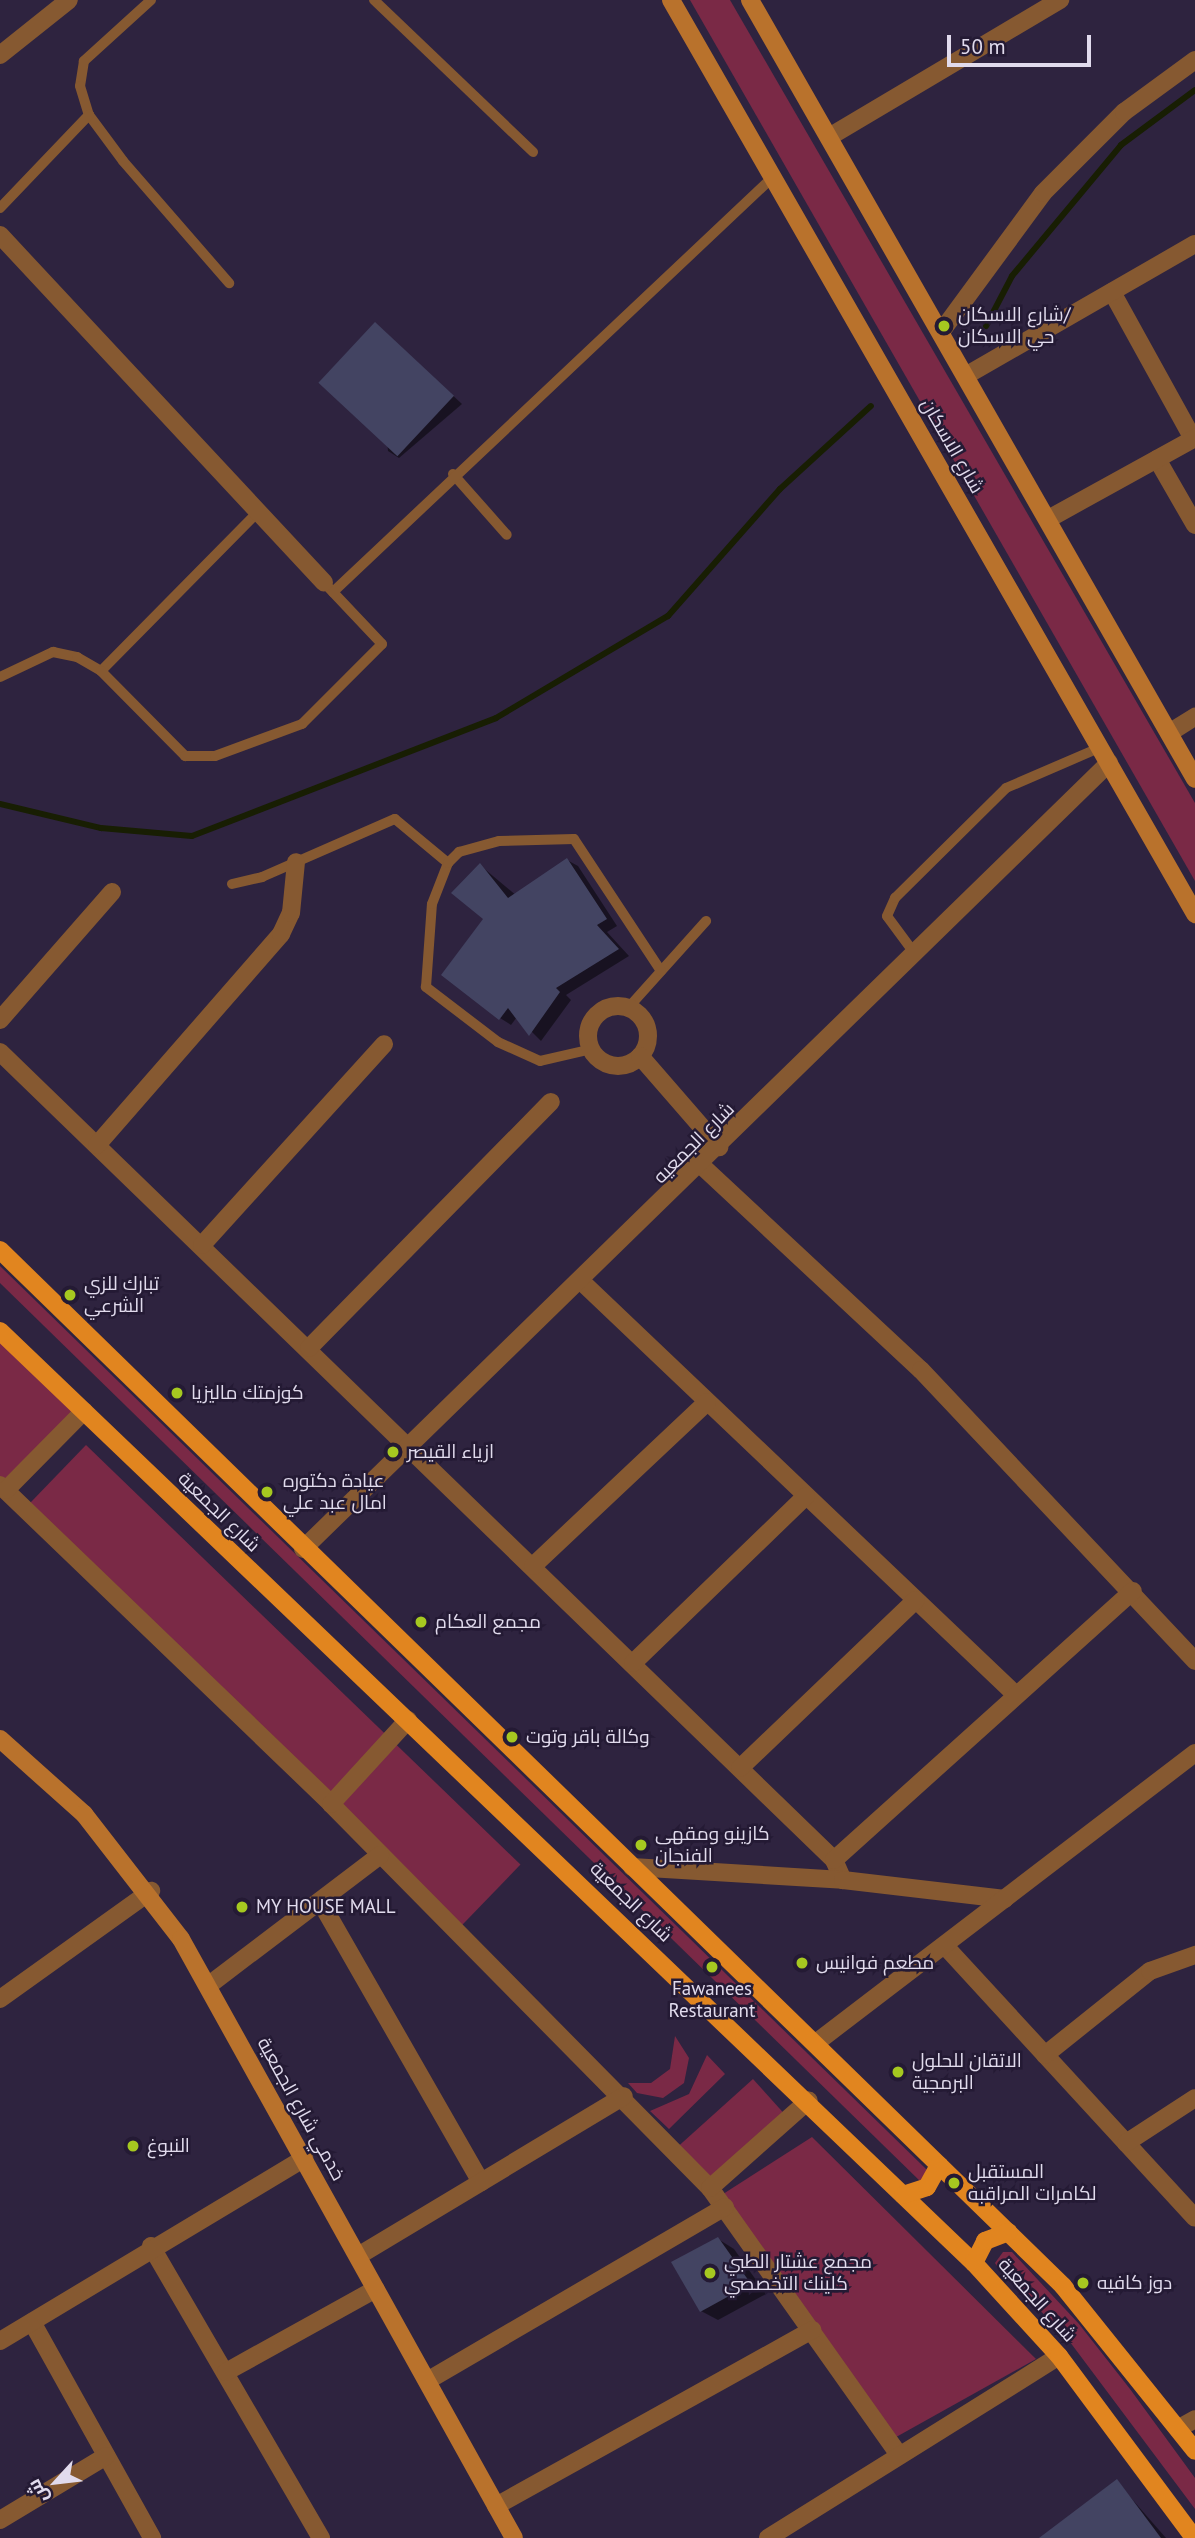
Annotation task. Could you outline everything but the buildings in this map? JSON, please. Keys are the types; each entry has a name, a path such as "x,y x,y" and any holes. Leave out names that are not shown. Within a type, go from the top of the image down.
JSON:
{"main road":[{"name":"شارع الاسكان","path":"671,0 1195,914"},
{"path":"754,2 1195,779"},
{"name":"شارع الجمعية","path":"2,1255 632,1867 817,2042 1008,2232 1187,2424 1195,2451"},
{"name":"شارع الجمعية","path":"0,1331 809,2100 974,2263 1059,2356 1194,2538"},
{"name":"خدمي شارع الجمعية","path":"2,1743 84,1814 151,1892 209,1985 514,2538"},
{"path":"903,2195 927,2187 939,2165"},
{"path":"974,2263 985,2241 1008,2232"}],"street":[{"path":"0,55 69,0"},
{"path":"829,137 1036,6 1060,0"},
{"path":"942,332 1043,193 1124,112 1195,60"},
{"path":"0,235 328,587"},
{"path":"967,375 1195,244"},
{"path":"1049,518 1194,438 1112,292"},
{"path":"1157,459 1195,525"},
{"path":"1168,733 1195,717"},
{"name":"شارع الجمعيه","path":"303,1549 412,1449 702,1166 915,954 1105,755"},
{"path":"97,1144 281,934 291,913 296,862"},
{"path":"0,1020 112,892"},
{"path":"628,1008 646,1025 640,1056 617,1066 592,1049 588,1033 596,1015 628,1008"},
{"path":"202,1245 384,1044"},
{"path":"0,1052 309,1348 834,1860 843,1880"},
{"path":"640,1056 719,1147"},
{"path":"309,1348 551,1102"},
{"path":"702,1166 921,1370 1133,1591 1195,1661"},
{"path":"583,1282 1014,1694"},
{"path":"533,1566 707,1402"},
{"path":"84,1411 3,1487 331,1804 624,2096 710,2189 898,2455"},
{"path":"633,1663 806,1496"},
{"path":"834,1860 1014,1694 1133,1591"},
{"path":"740,1768 916,1601"},
{"path":"331,1804 408,1720"},
{"path":"817,2042 1195,1753"},
{"path":"209,1985 380,1855"},
{"path":"632,1867 843,1880 1005,1899"},
{"path":"0,1999 151,1892"},
{"path":"320,1901 481,2182"},
{"path":"945,1946 1195,2218"},
{"path":"1045,2055 1150,1970 1195,1955"},
{"path":"358,2256 624,2096"},
{"path":"1126,2143 1195,2098"},
{"path":"710,2189 809,2100"},
{"path":"0,2341 151,2246 304,2158"},
{"path":"427,2381 725,2207"},
{"path":"151,2246 321,2538"},
{"path":"226,2372 376,2289"},
{"path":"32,2322 152,2538"},
{"path":"496,2506 812,2330"},
{"path":"768,2538 1059,2356"},
{"path":"0,2519 106,2456"}],"lane":[{"path":"151,0 84,61 80,86 89,115 229,283"},
{"path":"374,0 533,152"},
{"path":"0,208 89,115"},
{"path":"0,677 53,652 101,671 185,756 215,756 302,724 382,644 328,587 773,177"},
{"path":"453,474 507,535"},
{"path":"101,671 258,512"},
{"path":"915,954 887,916 895,898 1006,788 1105,755"},
{"path":"232,884 296,862 395,819 448,863"},
{"path":"592,1049 540,1061 498,1042 426,987 432,904 448,863 459,852 499,841 574,839 661,971"},
{"path":"628,1008 706,921"}],"shaded area":[{"path":"690,0 730,0 1195,803 1195,881"},
{"path":"0,1266 924,2167 929,2172 922,2183 0,1283"},
{"path":"0,1337 75,1410 0,1489"},
{"path":"86,1445 520,1865 457,1931 22,1511"},
{"path":"675,2036 689,2058 684,2083 663,2098 637,2093 628,2083 651,2083 670,2069"},
{"path":"707,2055 725,2074 669,2129 650,2111 689,2094"},
{"path":"753,2079 784,2114 706,2184 675,2149"},
{"path":"812,2137 1036,2359 889,2441 720,2196"},
{"path":"1003,2252 1012,2252 1079,2324 1130,2389 1195,2478 1195,2509 1064,2334 1000,2271 995,2263"}],"waterway":[{"path":"986,326 1012,276 1121,145 1195,90"},
{"path":"0,804 101,828 192,836 496,718 668,616 780,489 871,406"}],"place":[{"name":"شارع الاسكان/ حي الاسكان","path":"944,326"},
{"name":"تبارك للزي الشرعي","path":"70,1295"},
{"name":"كوزمتك ماليزيا","path":"177,1393"},
{"name":"ازياء القيصر","path":"393,1452"},
{"name":"عيادة دكتوره امال عبد علي","path":"267,1492"},
{"name":"مجمع العكام","path":"421,1622"},
{"name":"وكالة باقر وتوت","path":"512,1737"},
{"name":"كازينو ومقهى الفنجان","path":"641,1845"},
{"name":"MY HOUSE MALL","path":"242,1907"},
{"name":"مطعم فوانيس","path":"802,1963"},
{"name":"Fawanees Restaurant","path":"712,1967"},
{"name":"الاتقان للحلول البرمجية","path":"898,2072"},
{"name":"النبوغ","path":"133,2146"},
{"name":"المستقبل لكامرات المراقبه","path":"954,2183"},
{"name":"مجمع عشتار الطبي كلينك التخصصي","path":"710,2273"},
{"name":"دوز كافيه","path":"1083,2283"}]}
